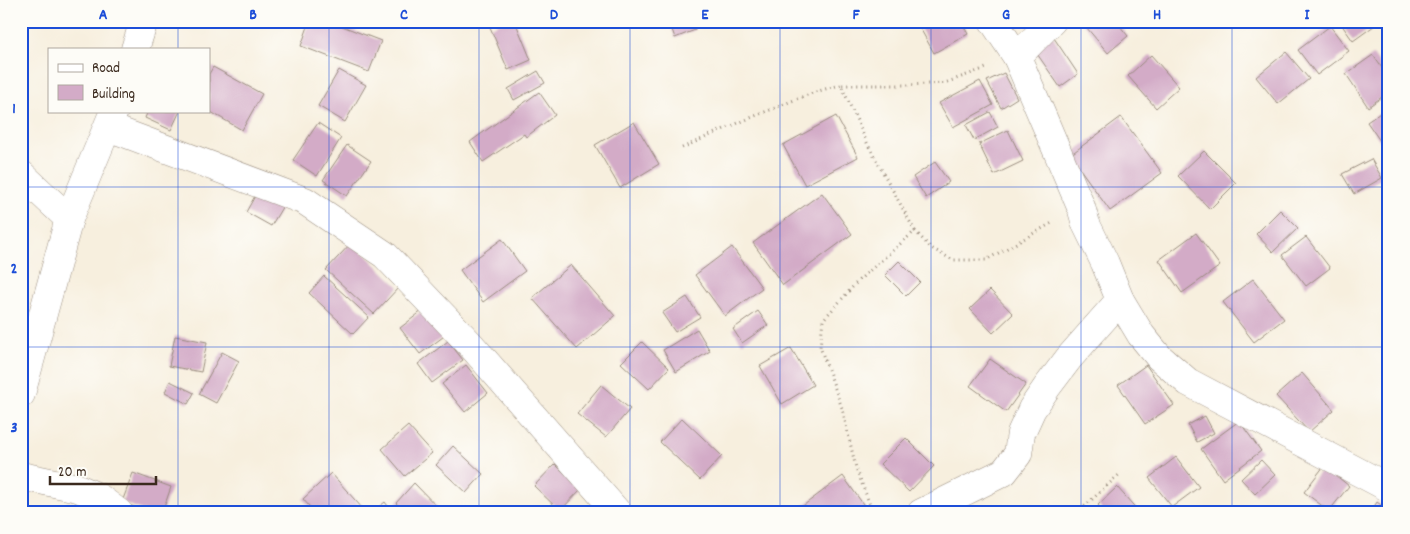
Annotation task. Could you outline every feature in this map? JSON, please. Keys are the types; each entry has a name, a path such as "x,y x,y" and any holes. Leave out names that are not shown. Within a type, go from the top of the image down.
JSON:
{"street":[{"path":"135,48 144,21"},
{"path":"993,21 1017,57 1081,207 1086,224 1120,300 1141,335 1159,357 1188,382 1389,488"},
{"path":"1017,57 1052,21"},
{"path":"21,394 69,219 111,119 305,201 385,255 470,344 618,513"},
{"path":"21,174 69,219"},
{"path":"921,513 1004,472 1018,454 1021,432 1032,409 1069,358 1120,300"},
{"path":"21,476 78,488 98,497 119,513"}],"path":[{"path":"682,148 731,125 826,88 945,83 1017,57"},
{"path":"841,86 868,145 915,230 931,248 953,260 986,260 1081,207"},
{"path":"873,513 856,468 842,408 820,347 823,320 860,280 915,230"},
{"path":"1077,513 1121,473"}],"building":[{"path":"310,21 329,21 381,41 369,72 301,46"},
{"path":"505,21 515,21 531,60 508,70 490,27"},
{"path":"669,21 692,21 695,30 675,38"},
{"path":"916,21 961,21 968,34 934,53"},
{"path":"1081,21 1116,21 1128,36 1108,53"},
{"path":"1339,21 1376,21 1378,23 1353,41"},
{"path":"1330,26 1349,51 1317,75 1298,50"},
{"path":"1052,35 1078,74 1060,87 1033,48"},
{"path":"1286,52 1309,79 1278,104 1256,77"},
{"path":"1151,55 1179,87 1156,108 1128,76"},
{"path":"1373,55 1389,78 1389,92 1368,107 1346,74"},
{"path":"213,67 262,94 242,130 210,112 210,72"},
{"path":"339,70 366,85 345,122 318,106"},
{"path":"538,71 545,83 514,100 508,89"},
{"path":"1004,73 1017,98 1001,108 987,81"},
{"path":"980,81 993,105 953,127 939,103"},
{"path":"539,92 555,115 526,137 524,134 483,162 470,142"},
{"path":"1389,107 1389,154 1367,122"},
{"path":"148,112 180,112 171,130 145,118"},
{"path":"990,112 998,127 974,140 966,125"},
{"path":"836,116 858,157 805,185 783,145"},
{"path":"1121,117 1162,173 1110,211 1070,155"},
{"path":"634,122 659,164 620,188 595,145"},
{"path":"318,123 341,138 317,176 293,160"},
{"path":"1008,130 1023,161 994,175 979,144"},
{"path":"347,145 371,161 347,196 323,180"},
{"path":"1204,151 1236,183 1210,209 1178,176"},
{"path":"1371,159 1382,178 1354,194 1342,174"},
{"path":"935,162 949,182 926,198 913,177"},
{"path":"259,189 284,204 271,226 246,212"},
{"path":"822,193 852,234 783,285 753,243"},
{"path":"1280,210 1298,228 1273,252 1256,234"},
{"path":"1196,233 1220,266 1182,293 1159,260"},
{"path":"1306,237 1330,268 1306,286 1282,255"},
{"path":"502,239 525,271 483,302 460,270"},
{"path":"352,242 399,287 374,314 326,270"},
{"path":"732,247 762,288 725,316 695,275"},
{"path":"899,261 920,282 906,296 885,275"},
{"path":"571,265 615,316 577,349 532,298"},
{"path":"324,276 369,317 353,334 309,293"},
{"path":"1253,279 1284,319 1254,342 1223,302"},
{"path":"990,290 1013,314 993,333 970,309"},
{"path":"687,297 700,317 675,332 662,313"},
{"path":"427,307 447,334 420,354 400,328"},
{"path":"758,311 768,325 742,343 733,329"},
{"path":"697,329 710,351 676,372 663,350"},
{"path":"175,336 207,342 201,372 169,366"},
{"path":"448,341 463,360 432,383 418,364"},
{"path":"642,342 669,368 649,389 621,363"},
{"path":"791,348 813,385 782,404 760,366"},
{"path":"222,352 239,361 216,403 199,394"},
{"path":"990,359 1026,384 1006,412 970,386"},
{"path":"466,365 488,393 465,412 442,384"},
{"path":"1146,365 1174,405 1145,424 1118,385"},
{"path":"1302,373 1334,410 1309,432 1276,396"},
{"path":"170,381 194,393 188,404 165,392"},
{"path":"601,385 630,409 606,437 577,414"},
{"path":"1205,416 1214,433 1197,442 1188,425"},
{"path":"682,418 722,456 700,480 660,442"},
{"path":"1239,421 1261,451 1223,480 1201,449"},
{"path":"408,426 432,453 405,476 382,449"},
{"path":"906,438 934,466 909,492 880,464"},
{"path":"453,446 483,474 466,493 436,465"},
{"path":"1176,457 1199,487 1172,507 1149,478"},
{"path":"1261,460 1275,475 1255,494 1241,479"},
{"path":"555,464 581,489 560,511 534,486"},
{"path":"1324,466 1349,486 1329,511 1304,492"},
{"path":"133,473 171,487 162,513 149,513 122,502"},
{"path":"331,473 363,509 358,513 315,513 303,499"},
{"path":"843,476 868,511 865,513 803,513 800,508"},
{"path":"414,483 443,513 406,513 396,503"},
{"path":"1117,487 1140,513 1105,513 1098,505"},
{"path":"385,502 393,513 371,513"},
{"path":"1377,502 1389,511 1389,513 1370,513"}]}
